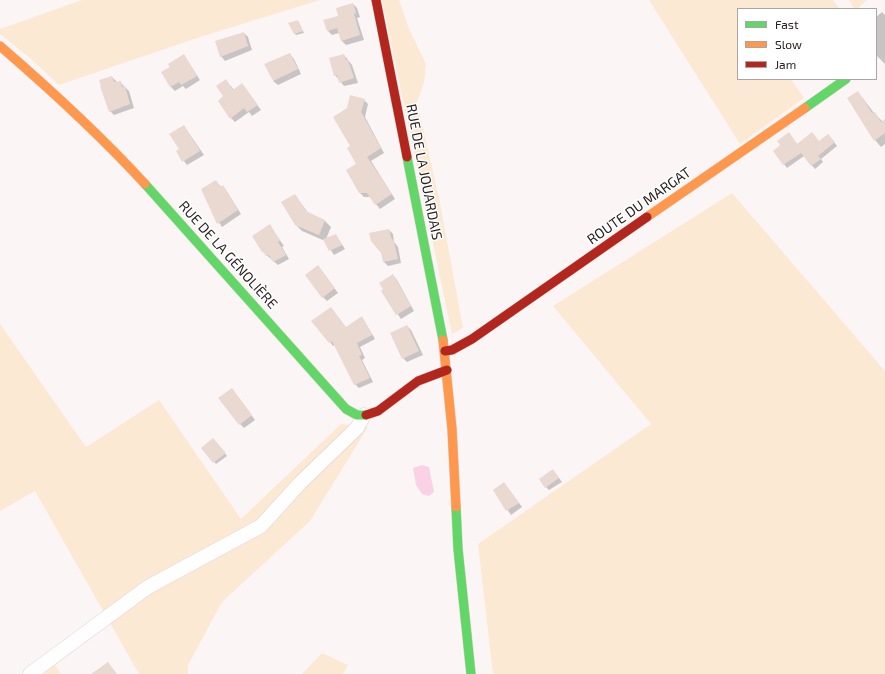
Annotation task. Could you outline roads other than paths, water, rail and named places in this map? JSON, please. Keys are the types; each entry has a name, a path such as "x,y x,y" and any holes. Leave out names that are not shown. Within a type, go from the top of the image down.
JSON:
{"street":[{"name":"RUE DE LA JOUARDAIS","path":"376,0 445,350 458,549 471,674"},
{"name":"RUE DE LA GÉNOLIÈRE","path":"0,46 31,72 144,182 346,409 357,415 364,416"},
{"name":"ROUTE DU MARGAT","path":"445,350 452,350 472,340 845,80"},
{"path":"30,674 148,587 261,526 300,483 357,428 364,416 378,412 418,381 447,370"}]}
